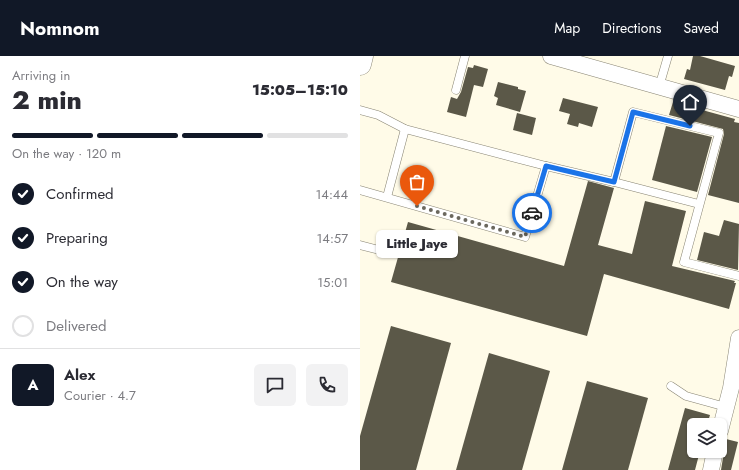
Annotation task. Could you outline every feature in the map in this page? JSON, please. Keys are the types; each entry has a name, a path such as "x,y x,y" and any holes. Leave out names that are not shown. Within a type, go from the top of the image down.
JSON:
{"main road":[{"path":"360,64 362,56"}],"street":[{"path":"560,57 739,110"},
{"path":"723,418 738,346"},
{"path":"711,470 714,458"}],"lane":[{"path":"456,90 465,56"},
{"path":"660,87 668,56"},
{"path":"360,110 378,115 405,129 699,204"},
{"path":"614,182 633,112 719,134 684,262 739,276"},
{"path":"387,197 405,129"},
{"path":"360,190 525,237 546,166"},
{"path":"360,245 379,250"},
{"path":"671,386 686,396 726,407"}],"building":[{"path":"693,56 700,56 735,66 732,77 729,76 725,90 684,79 687,69 690,70"},
{"path":"474,65 488,69 483,87 474,85 466,117 447,112 451,97 457,99 461,92 468,67 473,68"},
{"path":"498,82 518,87 518,89 526,91 520,112 496,105 498,98 494,96"},
{"path":"563,98 598,107 592,127 579,123 578,127 567,124 570,114 559,111"},
{"path":"673,102 735,119 734,122 739,123 739,203 708,195 724,134 723,129 669,115"},
{"path":"517,113 536,118 532,135 513,130"},
{"path":"666,126 712,137 697,192 652,180"},
{"path":"588,181 614,188 598,245 632,254 645,201 686,211 672,266 735,281 734,283 736,283 729,309 604,274 587,336 391,282 408,222 564,266"},
{"path":"724,220 739,224 738,270 697,260 704,232 719,236"},
{"path":"391,326 451,343 416,470 360,470 360,436"},
{"path":"489,353 550,371 522,470 456,470"},
{"path":"587,381 648,398 628,470 562,470"},
{"path":"685,408 710,415 709,418 687,418 687,458 698,458 695,470 668,470"},
{"path":"727,439 738,442 731,470 721,470 723,458 727,458"}],"way so far":[{"path":"417,206 525,237 532,213"}],"place":[{"name":"Little Jaye","path":"417,206"}],"route":[{"path":"532,213 546,166 614,182 633,112 690,126"}]}
